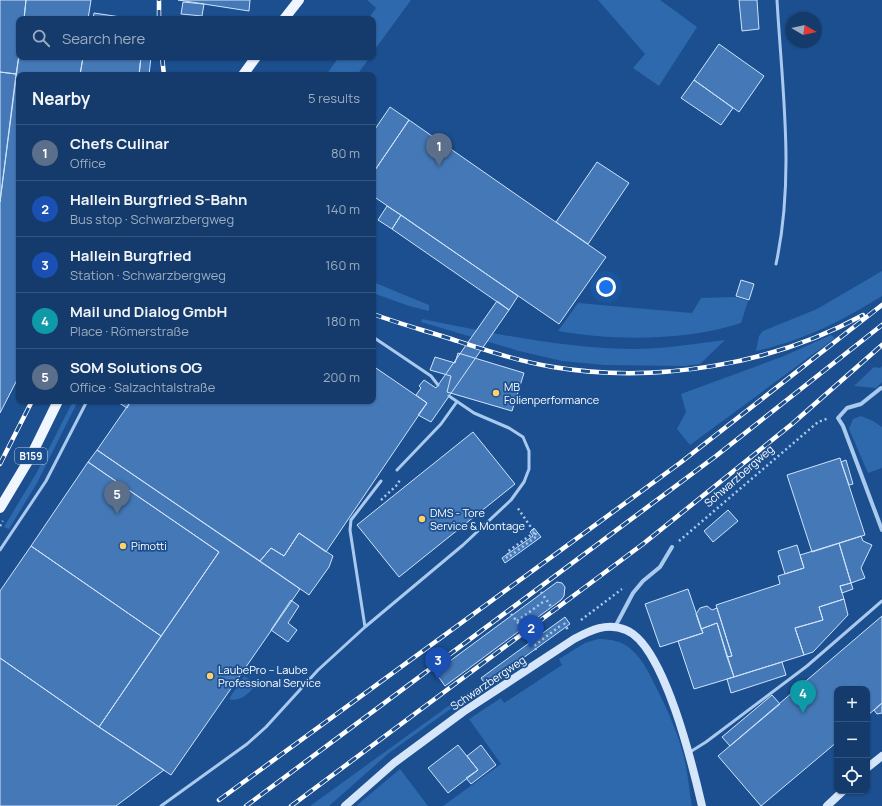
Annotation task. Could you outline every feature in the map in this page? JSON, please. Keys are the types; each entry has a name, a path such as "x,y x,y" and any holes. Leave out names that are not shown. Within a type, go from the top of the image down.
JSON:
{"main road":[{"path":"286,16 299,0"},
{"path":"245,72 254,60"},
{"name":"B159","path":"0,508 30,458 57,404"}],"street":[{"path":"881,388 860,404 847,408 838,418 843,426 882,530"},
{"path":"672,547 660,567 643,581 633,593 615,627 627,630 639,638 649,653 677,713 690,752 702,806"},
{"name":"Schwarzbergweg","path":"346,806 394,763 470,708 574,639 591,630 604,626 615,627"},
{"path":"870,766 882,756"},
{"path":"827,806 840,794"}],"lane":[{"path":"776,264 783,230 787,164 777,0"},
{"path":"376,339 431,376 438,385"},
{"path":"161,806 247,744 266,727 318,670 365,627 463,545 511,500 524,482 529,469 529,451 523,438 509,428 474,413 456,403 449,396"},
{"path":"396,470 441,424 456,403"},
{"path":"0,550 46,481 85,404"},
{"path":"365,627 350,530 351,520 381,481"},
{"path":"690,752 706,742 807,666 882,601"}],"path":[{"name":"Schwarzbergweg","path":"672,547 818,422 826,418 838,418"},
{"path":"510,556 537,536 511,500"},
{"path":"506,558 509,556 507,552 535,532"},
{"path":"541,592 552,608"},
{"path":"517,621 543,602"},
{"path":"511,614 523,629"},
{"path":"564,623 568,630"},
{"path":"534,646 560,626"}],"shaded area":[{"path":"367,0 411,0 376,48 376,16 370,16 376,8"},
{"path":"598,0 660,0 697,27 659,86 633,68 645,54"},
{"path":"337,60 368,60 359,72 328,72"},
{"path":"882,271 882,296 836,322 806,336 756,351 759,336 763,331 817,309"},
{"path":"376,283 429,305 429,311 409,306 376,294"},
{"path":"735,297 748,301 741,323 720,329 650,338 626,338 558,331 578,303 692,313 701,298"},
{"path":"422,319 526,339 605,348 655,348 725,340 700,364 684,366 604,365 562,361 519,351 421,322"},
{"path":"831,335 835,338 690,445 677,429 686,412 681,394 784,356"},
{"path":"882,366 882,382 876,388 854,386 874,367 880,368"},
{"path":"71,404 76,404 37,483 9,529 4,527 37,472"},
{"path":"861,416 882,427 882,468 868,473 849,429 853,419"},
{"path":"598,639 612,640 625,644 636,654 647,669 666,707 679,740 684,757 692,806 443,806 501,764 469,719 501,698 504,703 562,665 559,659 585,643"},
{"path":"244,676 257,684 241,698 233,700 229,699"},
{"path":"472,689 473,693 389,753 329,806 310,806"},
{"path":"400,769 428,806 356,806"}],"building":[{"path":"0,0 26,0 24,16 16,16 16,60 18,60 16,74 0,72"},
{"path":"26,0 91,0 88,16 24,16"},
{"path":"178,0 250,0 249,11"},
{"path":"739,0 757,0 759,29 742,31"},
{"path":"183,2 204,4 202,16 181,14"},
{"path":"94,13 114,16 94,16"},
{"path":"719,44 764,76 739,112 694,80"},
{"path":"18,60 82,60 80,72 17,72"},
{"path":"82,60 141,60 139,72 80,72"},
{"path":"141,60 151,60 149,72 139,72"},
{"path":"0,72 16,74 0,202"},
{"path":"16,78 16,382 0,413 0,202"},
{"path":"694,80 733,108 721,125 681,98"},
{"path":"390,107 409,120 376,169 376,128"},
{"path":"409,120 606,257 559,324 376,198 376,169"},
{"path":"597,162 629,183 588,244 556,222"},
{"path":"387,206 401,215 392,229 378,220"},
{"path":"401,215 518,296 509,310 392,229"},
{"path":"741,280 754,284 749,300 736,296"},
{"path":"497,301 509,310 431,422 418,415 427,403 416,395 421,388 419,386 424,380 436,388"},
{"path":"458,353 524,373 512,411 447,392 451,376 430,370 435,357 455,363"},
{"path":"376,368 427,403 326,552 299,533 284,556 271,548 260,561 97,450 129,404 376,404"},
{"path":"121,404 129,404 127,408"},
{"path":"473,432 515,484 399,577 357,525"},
{"path":"97,450 300,589 171,775 99,727 219,552 88,462"},
{"path":"840,458 865,535 812,552 787,475"},
{"path":"846,460 853,484 849,485 841,462"},
{"path":"88,462 219,552 161,636 31,546"},
{"path":"728,510 738,521 713,542 704,531"},
{"path":"534,528 541,537 505,563 502,558 533,536 530,532"},
{"path":"299,533 333,556 329,567 309,595 260,561 271,548 284,556"},
{"path":"861,536 863,541 872,545 861,568 865,578 851,583 839,543"},
{"path":"839,543 851,583 840,586 844,599 819,607 823,620 795,628 804,655 734,677 727,657 732,656 716,605 780,584 778,576 804,568 800,555"},
{"path":"797,545 804,568 785,574 778,551"},
{"path":"31,546 161,636 99,727 0,658 0,591"},
{"path":"557,582 562,583 565,587 564,596 561,600 445,686 435,672"},
{"path":"851,583 853,589 842,593 840,586"},
{"path":"688,589 703,633 660,647 645,604"},
{"path":"844,599 848,615 813,652 804,655 795,628 823,620 819,607"},
{"path":"291,600 299,606 288,623 297,630 288,642 271,630"},
{"path":"707,606 712,610 717,608 732,656 727,657 717,623 701,629 696,614 700,608"},
{"path":"882,616 882,703 870,713 870,686 834,686 834,745 761,806 718,756"},
{"path":"565,617 570,624 486,685 481,678"},
{"path":"717,623 734,677 694,689 678,641 703,633 701,629"},
{"path":"0,658 164,770 116,806 0,806"},
{"path":"782,662 786,675 731,693 727,679"},
{"path":"772,695 780,704 730,746 722,737"},
{"path":"882,703 882,713 877,714 874,710"},
{"path":"458,745 478,770 448,793 428,768"},
{"path":"481,745 496,765 471,784 466,778 478,770 467,756"}],"railway":[{"path":"159,0 159,16"},
{"path":"162,60 164,72"},
{"path":"219,800 680,463 882,305"},
{"path":"376,315 526,361 553,367 592,372 632,373 672,371 712,366 752,358 791,347 828,332 863,315"},
{"path":"246,806 716,456 882,325"},
{"path":"291,806 643,544 792,424 882,345"},
{"path":"0,464 30,404"}],"place":[{"name":"Chefs Culinar","path":"439,166"},
{"name":"MB Folienperformance","path":"496,393"},
{"name":"SOM Solutions OG","path":"117,514"},
{"name":"DMS - Tore Service & Montage","path":"422,519"},
{"name":"Pimotti","path":"123,546"},
{"name":"Hallein Burgfried S-Bahn","path":"531,648"},
{"name":"LaubePro – Laube Professional Service","path":"210,676"},
{"name":"Hallein Burgfried","path":"438,680"},
{"name":"Mail und Dialog GmbH","path":"803,713"}]}
